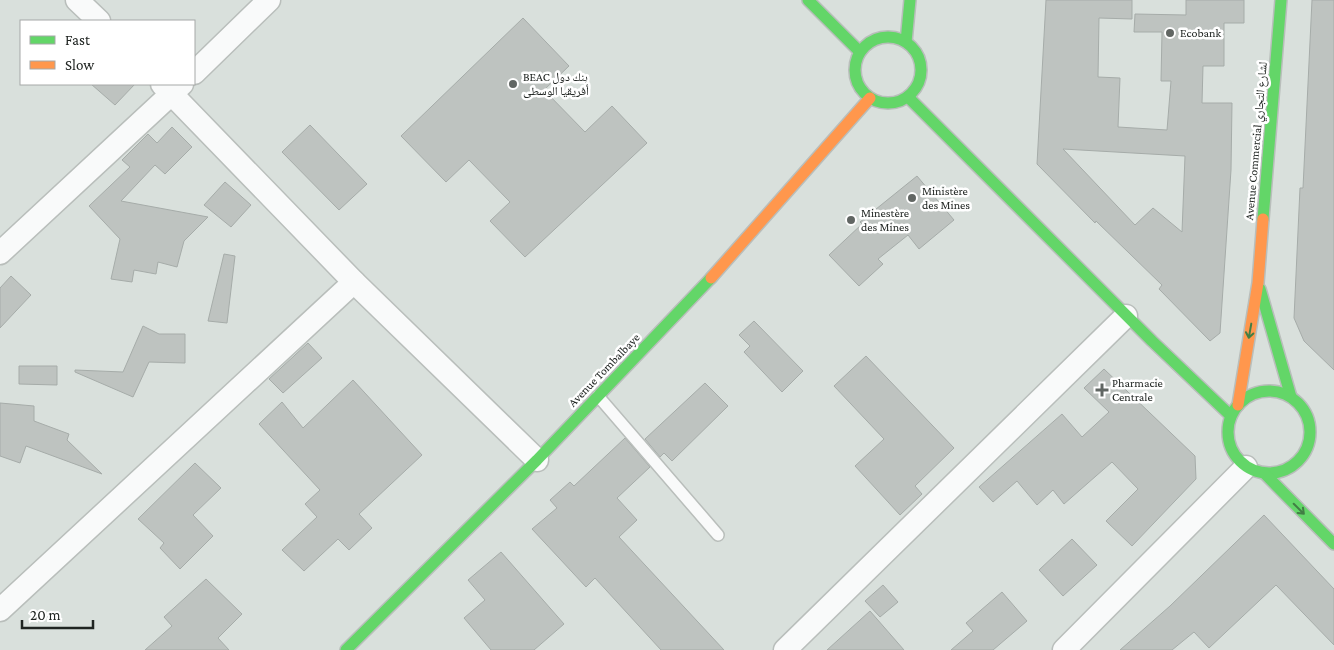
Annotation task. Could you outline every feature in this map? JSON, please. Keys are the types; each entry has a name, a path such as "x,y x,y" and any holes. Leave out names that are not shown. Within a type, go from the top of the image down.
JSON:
{"street":[{"path":"77,0 98,20"},
{"path":"195,72 269,0"},
{"path":"808,0 860,52"},
{"path":"906,42 910,0"},
{"name":"Avenue Commercial لشارع التجاري","path":"1238,405 1258,283 1281,0"},
{"path":"894,37 906,42 920,58 922,69 915,89 908,97 895,102 882,103 870,98 861,89 856,77 855,64 860,52 869,43 881,38 894,37"},
{"path":"0,253 172,87 354,282 537,460"},
{"path":"908,97 1126,316 1230,416"},
{"name":"Avenue Tombalbaye","path":"346,650 537,460 705,285 870,98"},
{"path":"0,610 354,282"},
{"path":"1258,283 1292,397 1307,414 1320,422"},
{"path":"785,650 1126,316"},
{"path":"1292,397 1281,393 1263,392 1247,397 1230,416 1227,430 1229,444 1235,458 1255,471 1334,544"},
{"path":"1064,650 1255,471 1282,472 1298,463 1308,449 1311,432 1307,414"}],"lane":[{"path":"598,396 718,535"}],"building":[{"path":"1046,0 1132,0 1132,19 1099,18 1098,77 1120,78 1118,127 1167,130 1171,81 1161,81 1162,32 1134,32 1135,14 1186,15 1186,0 1244,0 1244,23 1224,23 1224,66 1203,66 1202,103 1232,103 1231,170 1220,333 1210,341 1159,289 1162,285 1096,221 1095,223 1037,164","holes":["1063,149 1185,156 1182,232 1153,208 1135,225"]},
{"path":"1312,0 1334,0 1334,370 1304,341 1294,318 1300,188 1303,188"},
{"path":"523,18 569,66 544,90 585,132 612,106 647,143 525,257 490,221 510,202 469,160 446,182 401,136"},
{"path":"92,85 134,85 115,105"},
{"path":"310,125 367,184 339,210 282,152"},
{"path":"172,127 192,147 165,174 155,165 121,201 208,217 184,241 177,267 158,262 156,274 134,270 132,282 111,279 120,239 89,206 130,167 122,160 148,134 157,143"},
{"name":"Ministère des Mines","path":"917,176 954,220 919,249 908,235 878,259 883,264 859,286 829,255 862,224 860,222"},
{"path":"225,182 251,205 231,227 204,205"},
{"path":"224,254 235,256 227,323 208,321"},
{"path":"11,276 31,295 0,328 0,288"},
{"path":"754,321 803,371 782,392 744,352 750,346 739,335"},
{"path":"143,326 159,334 185,334 185,363 149,362 133,397 75,372 75,370 123,372"},
{"path":"308,343 322,358 283,393 269,379"},
{"path":"866,356 954,448 915,486 922,494 900,515 855,466 884,439 834,386"},
{"path":"19,366 57,366 57,385 19,384"},
{"path":"1104,369 1195,456 1196,479 1132,546 1106,521 1138,489 1112,462 1064,504 1053,490 1037,505 1017,481 993,502 979,487 1062,414 1082,437 1109,412 1084,388"},
{"path":"353,380 422,455 359,514 372,528 349,550 338,539 304,571 282,550 317,517 305,504 320,490 259,424 282,402 303,428"},
{"path":"705,383 728,406 672,461 664,453 660,457 645,439"},
{"path":"0,403 34,406 34,421 69,434 67,440 102,474 26,446 20,463 0,456"},
{"path":"625,438 650,467 617,498 637,520 619,537 724,650 661,650 595,578 586,587 532,529 557,508 550,500 570,482 574,486"},
{"path":"195,463 221,488 193,515 213,536 180,569 160,548 164,543 138,519"},
{"path":"1264,515 1334,589 1334,645 1276,585 1209,648 1194,632 1172,650 1120,650 1170,606"},
{"path":"1072,539 1097,565 1063,596 1039,570"},
{"path":"501,552 564,624 534,650 491,650 464,618 485,600 468,580"},
{"path":"206,579 242,614 218,638 229,650 145,650 172,626 164,617"},
{"path":"883,585 898,602 880,617 865,601"},
{"path":"1002,592 1027,621 993,650 951,650 973,631 966,623"},
{"path":"870,611 904,650 827,650"}],"traffic: fast":[{"path":"808,0 860,52"},
{"path":"906,42 910,0"},
{"path":"1263,219 1281,0"},
{"path":"888,37 901,40 911,47 918,57 921,70 918,83 911,93 901,100 888,103 875,100 865,93 858,83 855,70 858,57 865,47 875,40 888,37"},
{"path":"908,97 1152,341 1231,416"},
{"path":"346,650 537,460 711,278"},
{"path":"1260,289 1291,397"},
{"path":"1261,391 1277,391 1292,398 1303,409 1310,424 1310,432 1307,448 1298,461 1277,473 1261,473 1246,466 1235,455 1228,440 1228,424 1235,409 1246,398 1261,391"},
{"path":"1265,474 1334,544"}],"traffic: slow":[{"path":"711,278 870,98"},
{"path":"1238,405 1258,283 1263,219"}],"place":[{"name":"Ecobank","path":"1170,33"},
{"name":"BEAC بنك دول أفريقيا الوسطى","path":"513,84"},
{"name":"Ministère des Mines","path":"912,198"},
{"name":"Minestère des Mines","path":"851,220"},
{"name":"Pharmacie Centrale","path":"1102,390"}]}
